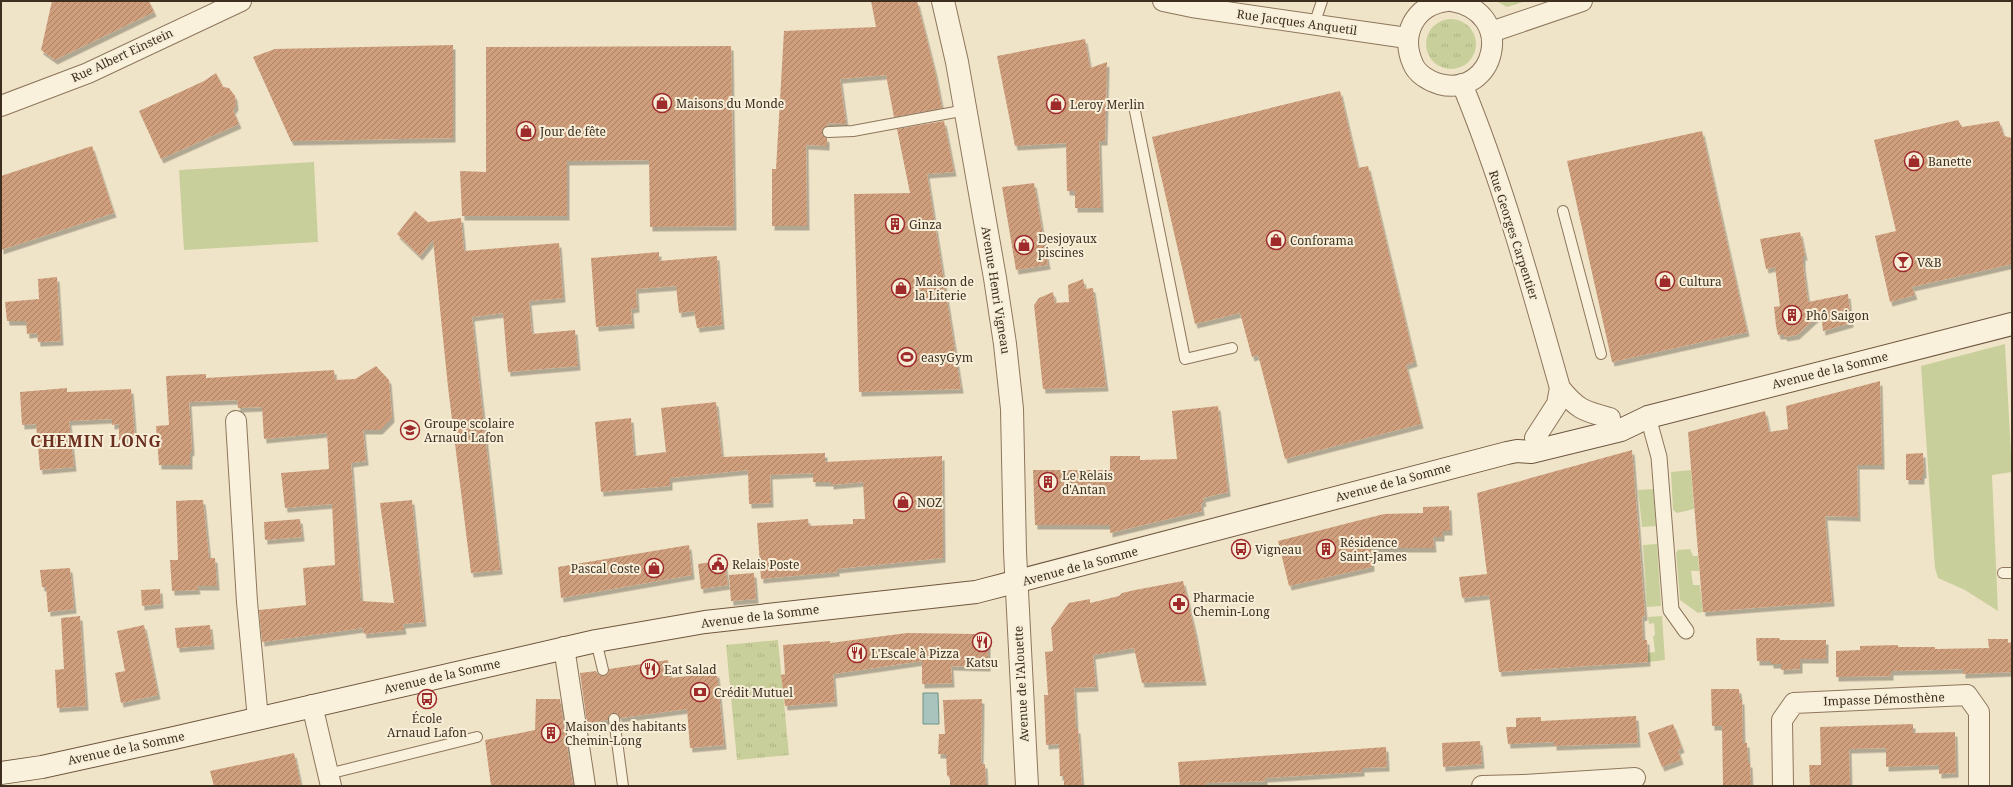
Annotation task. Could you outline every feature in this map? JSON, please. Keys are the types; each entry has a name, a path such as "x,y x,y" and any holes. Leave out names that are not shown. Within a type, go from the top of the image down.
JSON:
{"main road":[{"name":"Avenue Henri Vigneau","path":"943,1 966,110 999,302 1012,403 1016,582"},
{"name":"Avenue de la Somme","path":"1,773 42,767 312,705 414,684 564,647 596,641 705,622 976,592 1517,450 1531,452 1621,430 1648,417 2012,324"},
{"name":"Avenue de la Somme","path":"1517,450 1528,440 1610,418 1648,417"},
{"name":"Avenue de l'Alouette","path":"1016,582 1027,786"}],"street":[{"name":"Rue Albert Einstein","path":"1,106 88,73 240,1"},
{"name":"Rue Jacques Anquetil","path":"1163,1 1407,38"},
{"path":"1444,1 1465,3 1478,11 1484,18 1491,32 1493,47 1489,60 1478,75 1462,84 1446,86 1432,82 1424,77 1414,67 1408,54 1407,38 1414,20 1425,8 1444,1"},
{"path":"1491,32 1582,1"},
{"name":"Rue Georges Carpentier","path":"1462,84 1476,118 1516,235 1560,388"},
{"path":"1560,388 1575,406 1585,412 1610,418"},
{"path":"1535,438 1557,404 1560,388"},
{"path":"1648,417 1659,457 1671,610 1686,631"},
{"path":"236,422 247,602 258,718"},
{"path":"564,647 585,786"},
{"name":"Impasse Démosthène","path":"1783,786 1782,720 1794,702 1967,695 1979,712 1979,786"},
{"path":"312,705 329,780"},
{"path":"1482,786 1635,778"}],"lane":[{"path":"1314,25 1322,1"},
{"path":"1134,106 1185,359 1232,348"},
{"path":"828,132 853,131 966,110"},
{"path":"1563,211 1601,354"},
{"path":"596,641 603,670"},
{"path":"614,720 623,786"},
{"path":"329,780 477,738"}],"green space":[{"path":"1496,1 1526,1 1507,7"},
{"path":"1446,19 1456,19 1469,26 1476,39 1476,49 1469,62 1456,69 1446,69 1437,65 1430,58 1426,49 1426,39 1430,30 1437,23"},
{"path":"314,162 318,242 184,250 179,170"},
{"path":"2005,344 2012,472 1992,475 1998,611 1965,590 1938,578 1935,568 1921,366"},
{"path":"1691,470 1694,509 1677,513 1673,510 1671,472"},
{"path":"1653,489 1656,526 1642,527 1638,490"},
{"path":"1657,544 1661,606 1647,607 1643,545"},
{"path":"1690,549 1693,556 1698,556 1699,571 1691,571 1693,585 1700,585 1703,612 1698,613 1680,600 1676,553 1678,550"},
{"path":"1662,616 1665,660 1648,662 1648,653 1655,652 1653,636 1655,635 1654,623 1649,624 1648,617"},
{"path":"778,640 789,755 737,760 726,645"}],"water":[{"path":"923,693 938,693 939,724 923,724"}],"building":[{"path":"52,1 149,1 154,12 55,60 41,50"},
{"path":"871,1 917,1 935,72 942,108 894,117 886,75 840,79 846,124 828,123 828,125 822,129 822,135 827,138 827,146 806,145 807,226 772,226 772,169 776,169 784,31 876,27"},
{"name":"Leroy Merlin","path":"1085,39 1090,68 1107,62 1105,141 1099,141 1101,208 1075,208 1075,191 1067,191 1066,143 1015,146 997,56"},
{"path":"453,45 453,138 291,141 253,57 275,49"},
{"path":"731,46 734,226 650,227 649,160 567,161 567,216 462,216 460,171 486,172 486,47"},
{"path":"216,73 223,87 229,88 235,96 236,106 233,110 239,124 161,159 139,111 204,81"},
{"name":"Conforama","path":"1340,91 1358,168 1368,166 1415,362 1406,365 1421,424 1285,459 1258,355 1252,357 1240,313 1195,324 1152,137"},
{"path":"1958,120 1962,127 1999,121 2004,136 2012,138 2012,264 1912,287 1915,295 1890,302 1875,236 1896,231 1874,140"},
{"path":"944,121 954,172 927,174 961,389 859,392 854,194 910,193 897,129"},
{"name":"Cultura","path":"1702,131 1747,332 1612,362 1567,161"},
{"path":"92,146 114,213 1,250 1,176"},
{"path":"1034,183 1048,265 1016,270 1002,187"},
{"path":"415,211 428,222 461,218 464,251 559,243 563,298 529,301 532,334 575,330 578,366 508,372 503,313 472,317 500,570 471,573 448,387 433,240 420,256 397,234"},
{"path":"1800,232 1805,256 1803,256 1803,265 1808,302 1848,294 1851,323 1823,331 1821,313 1797,335 1785,337 1784,335 1778,335 1776,326 1774,307 1780,306 1775,267 1766,269 1760,239"},
{"path":"659,252 659,261 717,256 722,325 697,328 694,311 679,313 676,286 636,289 637,308 631,309 632,324 596,327 591,258"},
{"path":"57,277 61,341 38,342 37,333 27,334 26,321 7,321 5,302 39,299 38,279"},
{"path":"1083,279 1085,289 1093,288 1106,387 1043,389 1034,305 1039,298 1053,292 1055,303 1069,302 1068,285"},
{"path":"376,366 389,380 392,418 380,430 363,430 366,461 351,463 361,601 394,603 380,503 412,500 424,622 403,624 404,630 364,634 363,628 262,642 259,610 306,605 303,568 335,565 332,504 285,508 281,473 329,469 327,433 264,439 262,407 238,408 237,400 189,402 192,451 190,452 190,465 159,465 156,426 169,425 166,376 206,374 206,378 334,370 335,380 355,379"},
{"path":"1880,381 1882,465 1857,465 1858,517 1825,516 1832,602 1703,612 1688,432 1765,411 1769,432 1788,429 1786,406"},
{"path":"67,388 67,392 131,389 135,439 119,440 119,424 112,425 112,419 69,421 74,467 40,470 36,424 22,425 20,392"},
{"path":"716,402 722,457 825,453 825,462 942,456 943,558 837,569 837,572 761,579 757,523 808,519 809,526 853,524 853,519 865,519 863,482 831,485 831,482 813,482 813,473 770,475 771,503 749,504 748,470 670,478 670,486 601,492 595,422 631,418 634,456 666,452 661,408"},
{"path":"1218,406 1228,492 1203,498 1204,502 1201,503 1202,511 1110,533 1110,525 1035,525 1033,470 1110,470 1110,456 1140,456 1140,460 1177,459 1172,411"},
{"path":"1632,450 1645,616 1642,617 1643,640 1647,640 1648,662 1499,672 1489,595 1462,598 1459,577 1487,574 1477,493"},
{"path":"1923,453 1924,474 1922,474 1922,480 1906,480 1906,454"},
{"path":"203,500 209,558 215,558 217,586 197,586 198,590 172,591 170,560 178,560 176,501"},
{"name":"Résidence Saint-James","path":"1449,506 1450,531 1442,531 1442,537 1433,537 1434,548 1371,548 1372,567 1289,586 1278,541 1384,514 1423,513 1423,507"},
{"path":"300,519 302,537 265,540 264,522"},
{"path":"689,545 692,575 561,598 558,567"},
{"path":"724,560 728,585 701,589 698,564"},
{"path":"70,568 74,609 48,612 46,587 42,587 40,570"},
{"path":"754,573 756,599 731,601 729,575"},
{"path":"1183,581 1195,632 1204,681 1142,683 1134,648 1093,655 1096,687 1074,688 1076,729 1078,729 1082,786 1064,786 1064,776 1060,776 1059,744 1046,745 1044,695 1048,695 1045,652 1053,651 1051,628 1069,603 1090,599 1090,603 1119,596 1122,593"},
{"path":"160,589 161,604 142,606 141,590"},
{"path":"80,616 86,706 57,708 55,670 64,669 61,618"},
{"path":"144,625 158,695 121,703 115,673 125,671 117,631"},
{"path":"210,625 212,645 177,648 175,628"},
{"path":"907,633 977,634 977,637 988,638 988,667 951,666 952,683 922,684 922,661 833,674 835,702 785,706 781,675 785,674 783,645 830,641 830,643"},
{"path":"1756,638 1779,638 1780,640 1826,640 1826,659 1800,659 1800,669 1781,670 1781,664 1771,664 1771,661 1757,661"},
{"path":"1988,639 2008,639 2008,643 2012,642 2012,672 1963,674 1963,669 1891,671 1891,676 1836,677 1836,651 1860,650 1860,646 1898,645 1898,647 1935,647 1935,649 1989,648"},
{"path":"668,660 670,678 717,673 724,745 690,748 687,709 620,718 617,713 613,713 608,716 608,720 587,723 580,673 596,671 599,675 604,676 608,674 609,669"},
{"path":"1711,689 1739,689 1740,700 1742,700 1743,743 1747,743 1751,786 1723,786 1722,726 1712,726"},
{"path":"536,699 560,699 573,786 491,786 485,740 535,730"},
{"path":"982,699 981,764 985,764 986,786 950,786 950,778 947,775 946,754 938,754 939,734 945,734 943,700"},
{"path":"1636,716 1638,743 1554,746 1554,742 1508,744 1506,727 1516,727 1516,718 1541,717 1541,721"},
{"path":"1673,724 1682,748 1678,750 1681,760 1662,767 1648,733"},
{"path":"1913,724 1913,733 1955,732 1956,773 1939,774 1939,765 1886,767 1886,748 1849,749 1850,786 1810,786 1809,765 1821,765 1820,727"},
{"path":"1480,741 1482,764 1443,767 1442,743"},
{"path":"1386,747 1387,767 1362,768 1362,772 1265,778 1265,781 1206,783 1206,786 1180,786 1178,762"},
{"path":"294,753 301,786 214,786 210,771"}],"place":[{"name":"Maisons du Monde","path":"662,103"},
{"name":"Leroy Merlin","path":"1056,104"},
{"name":"Jour de fête","path":"526,131"},
{"name":"Banette","path":"1914,161"},
{"name":"Ginza","path":"895,224"},
{"name":"Conforama","path":"1276,240"},
{"name":"Desjoyaux piscines","path":"1024,245"},
{"name":"V&B","path":"1903,262"},
{"name":"Cultura","path":"1665,281"},
{"name":"Maison de la Literie","path":"901,288"},
{"name":"Phô Saigon","path":"1792,315"},
{"name":"easyGym","path":"907,357"},
{"name":"Groupe scolaire Arnaud Lafon","path":"410,430"},
{"name":"Le Relais d'Antan","path":"1048,482"},
{"name":"NOZ","path":"903,502"},
{"name":"Vigneau","path":"1241,549"},
{"name":"Résidence Saint-James","path":"1326,549"},
{"name":"Relais Poste","path":"718,564"},
{"name":"Pascal Coste","path":"654,568"},
{"name":"Pharmacie Chemin-Long","path":"1179,604"},
{"name":"Katsu","path":"982,642"},
{"name":"L'Escale à Pizza","path":"857,653"},
{"name":"Eat Salad","path":"650,669"},
{"name":"Crédit Mutuel","path":"700,692"},
{"name":"École Arnaud Lafon","path":"427,699"},
{"name":"Maison des habitants Chemin-Long","path":"551,733"}],"district":[{"name":"CHEMIN LONG","path":"96,441"}]}
